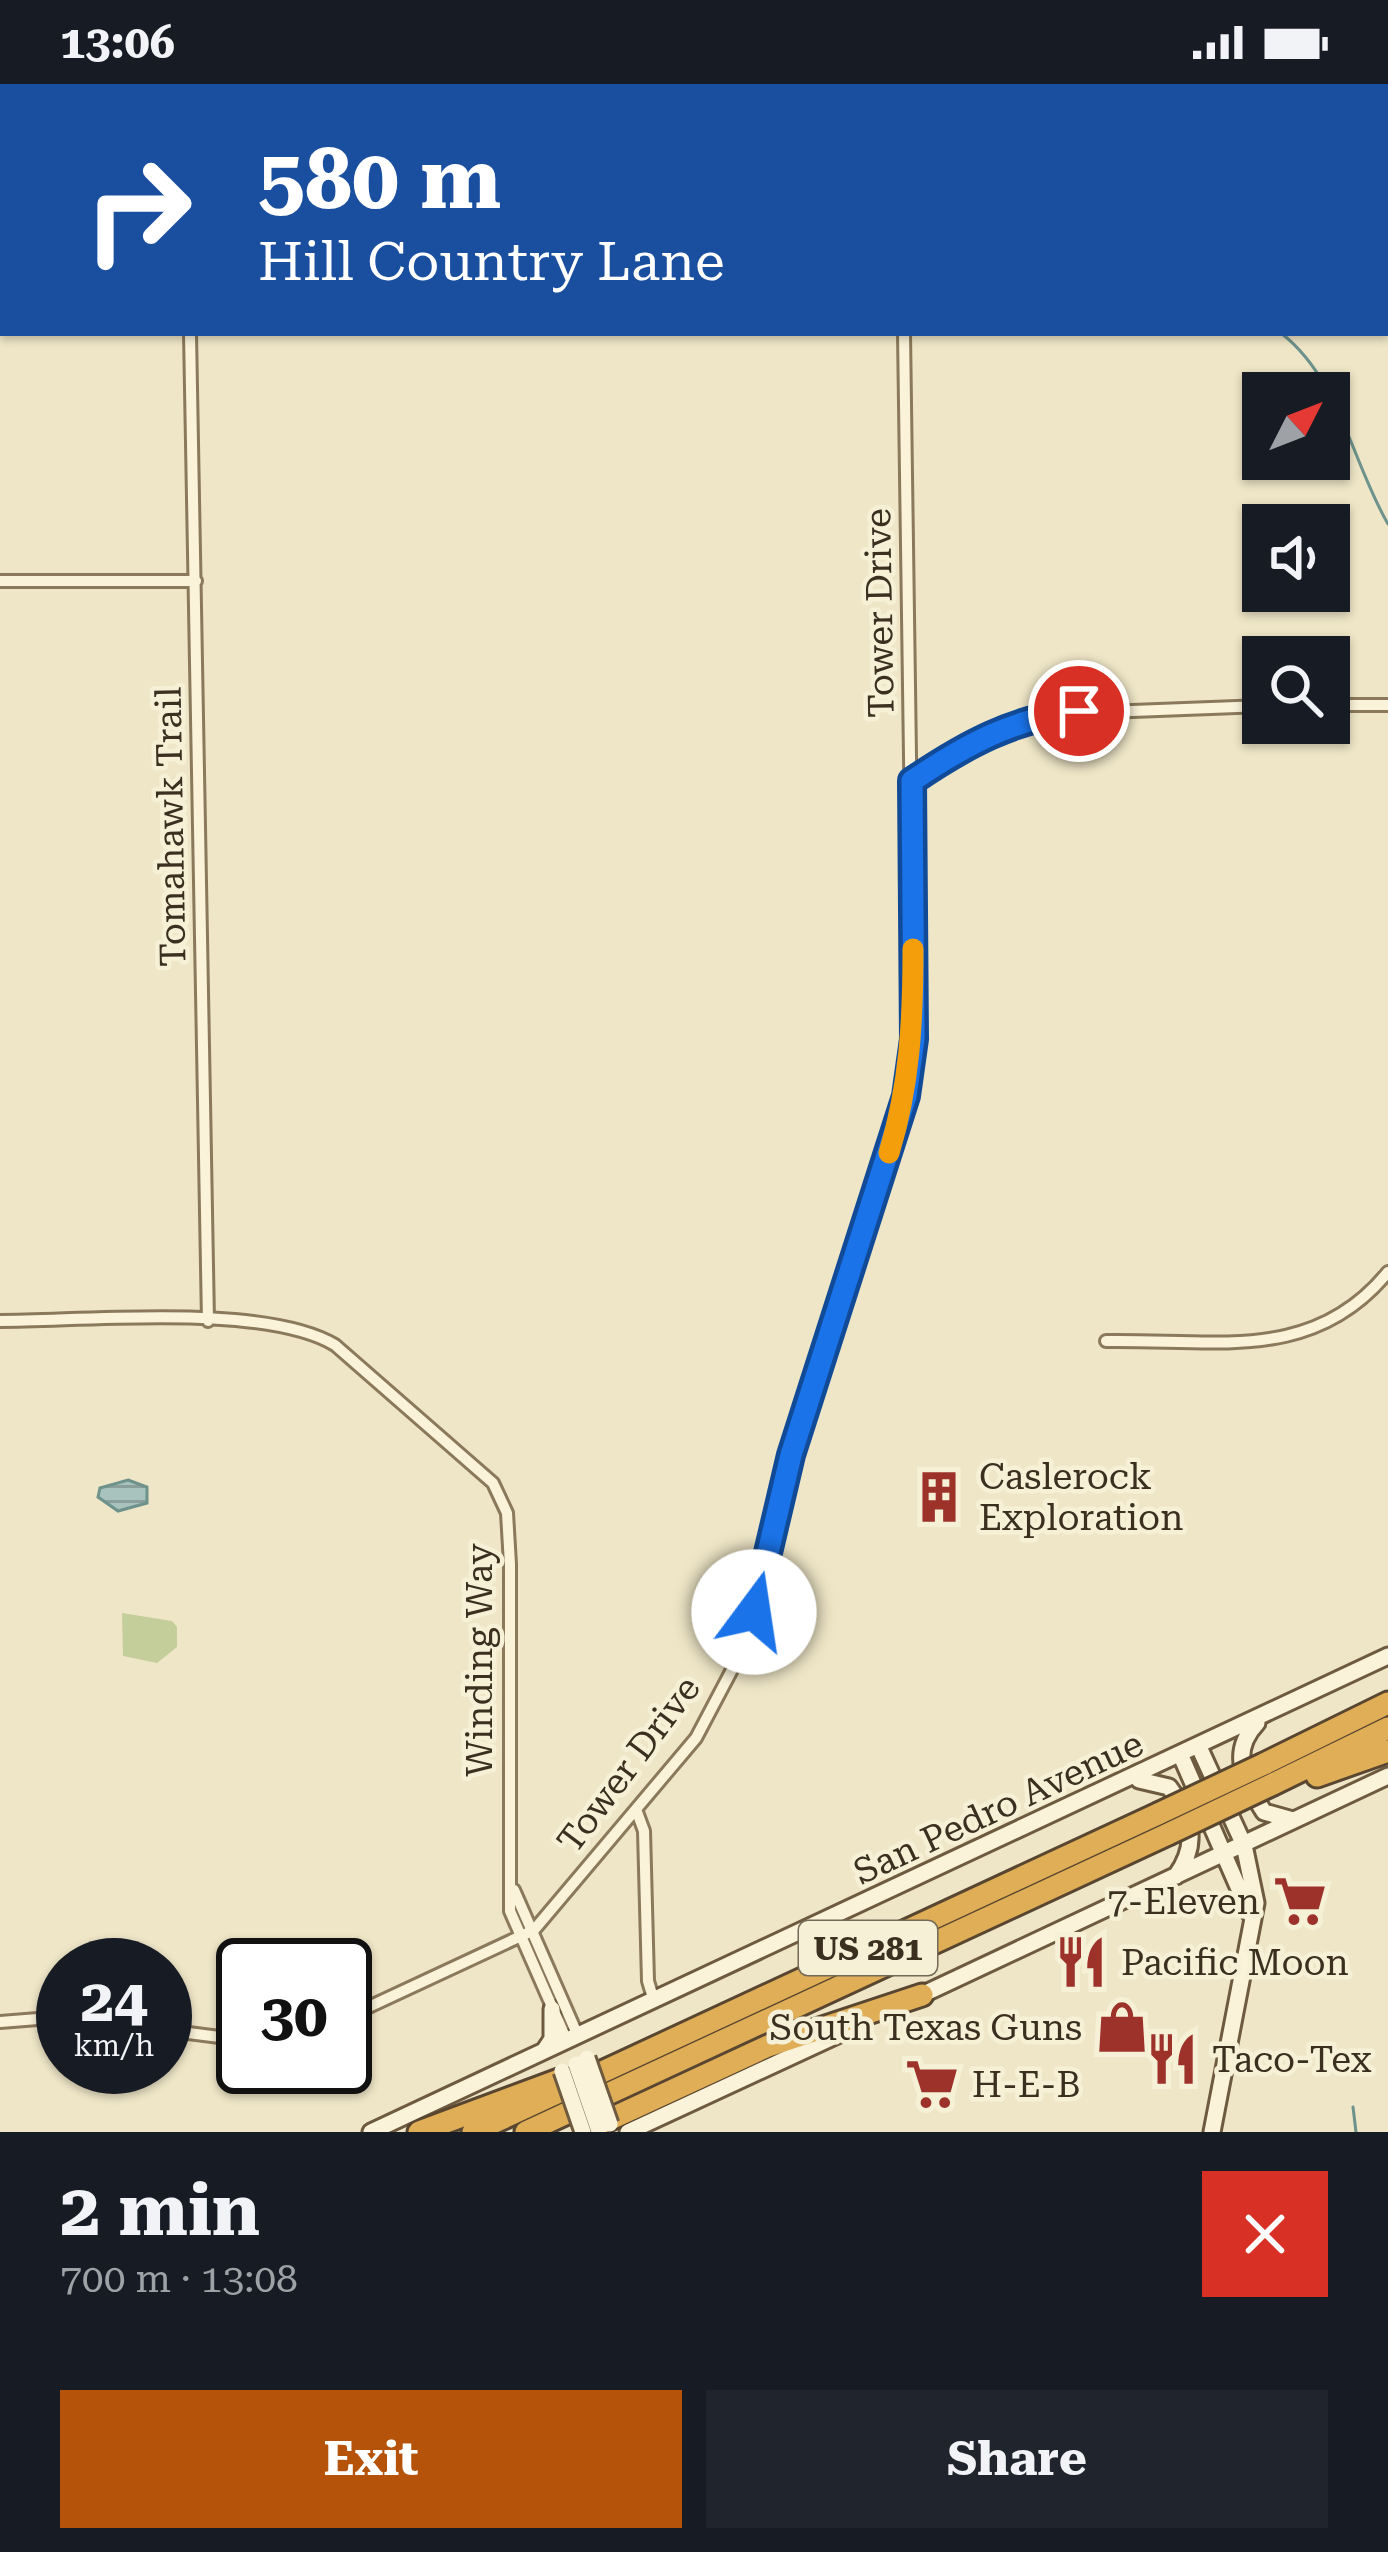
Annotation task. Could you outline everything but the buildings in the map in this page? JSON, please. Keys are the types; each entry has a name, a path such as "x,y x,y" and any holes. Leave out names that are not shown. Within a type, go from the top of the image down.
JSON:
{"highway":[{"name":"US 281","path":"1275,1775 1388,1703"},
{"name":"US 281","path":"473,2132 576,2069 1388,1729"},
{"path":"1275,1775 1318,1775 1388,1751"},
{"name":"US 281","path":"526,2132 1163,1824"},
{"path":"582,2132 768,2046 922,1995"},
{"path":"419,2132 576,2069"}],"main road":[{"name":"San Pedro Avenue","path":"371,2132 1388,1656"},
{"path":"1263,1717 1241,1743 1239,1760 1264,1812 1290,1823"},
{"path":"1199,1747 1248,1886 1252,1917 1212,2132"},
{"path":"1181,1756 1236,1849"},
{"path":"628,2132 1388,1776"},
{"path":"1126,1781 1158,1781 1175,1795 1193,1842 1174,1878"},
{"path":"1248,1886 1260,1853 1290,1823"},
{"path":"1195,1869 1221,1873 1248,1886"},
{"path":"549,2002 551,2042 536,2055 576,2069 605,2130"},
{"path":"572,2038 582,2132"}],"street":[{"name":"Tomahawk Trail","path":"190,336 208,1321"},
{"name":"Tower Drive","path":"372,2006 535,1930 696,1738 744,1647 791,1455 906,1096 914,1039 904,336"},
{"path":"0,581 196,581"},
{"path":"1350,706 1388,705"},
{"path":"912,781 982,736 1054,714 1242,707"},
{"path":"1106,1341 1282,1338 1310,1333 1348,1315 1388,1272"},
{"name":"Winding Way","path":"0,1321 292,1325 335,1345 475,1464 503,1500 510,1564 510,1911 549,2002 572,2038"},
{"path":"637,1813 644,1831 648,1982 654,2001"},
{"path":"512,1887 559,1988 572,2038"},
{"path":"524,1905 555,1906"},
{"path":"549,2002 559,1988"},
{"path":"0,2022 36,2019"}],"green space":[{"path":"122,1613 172,1621 177,1627 177,1647 157,1663 123,1656"}],"water":[{"path":"128,1480 147,1487 147,1503 118,1511 98,1497 100,1488"}],"waterway":[{"path":"1284,336 1301,352 1331,397 1388,524"},
{"path":"1353,2107 1356,2132"}],"slow traffic":[{"path":"889,1153 906,1096 914,1039 913,949"}],"place":[{"name":"Caslerock Exploration","path":"939,1497"},
{"name":"7-Eleven","path":"1300,1901"},
{"name":"Pacific Moon","path":"1081,1962"},
{"name":"South Texas Guns","path":"1122,2027"},
{"name":"Taco-Tex","path":"1172,2059"},
{"name":"H-E-B","path":"932,2084"}],"route":[{"path":"754,1612 791,1455 906,1096 914,1039 912,781 982,736 1019,722 1079,711"}]}
